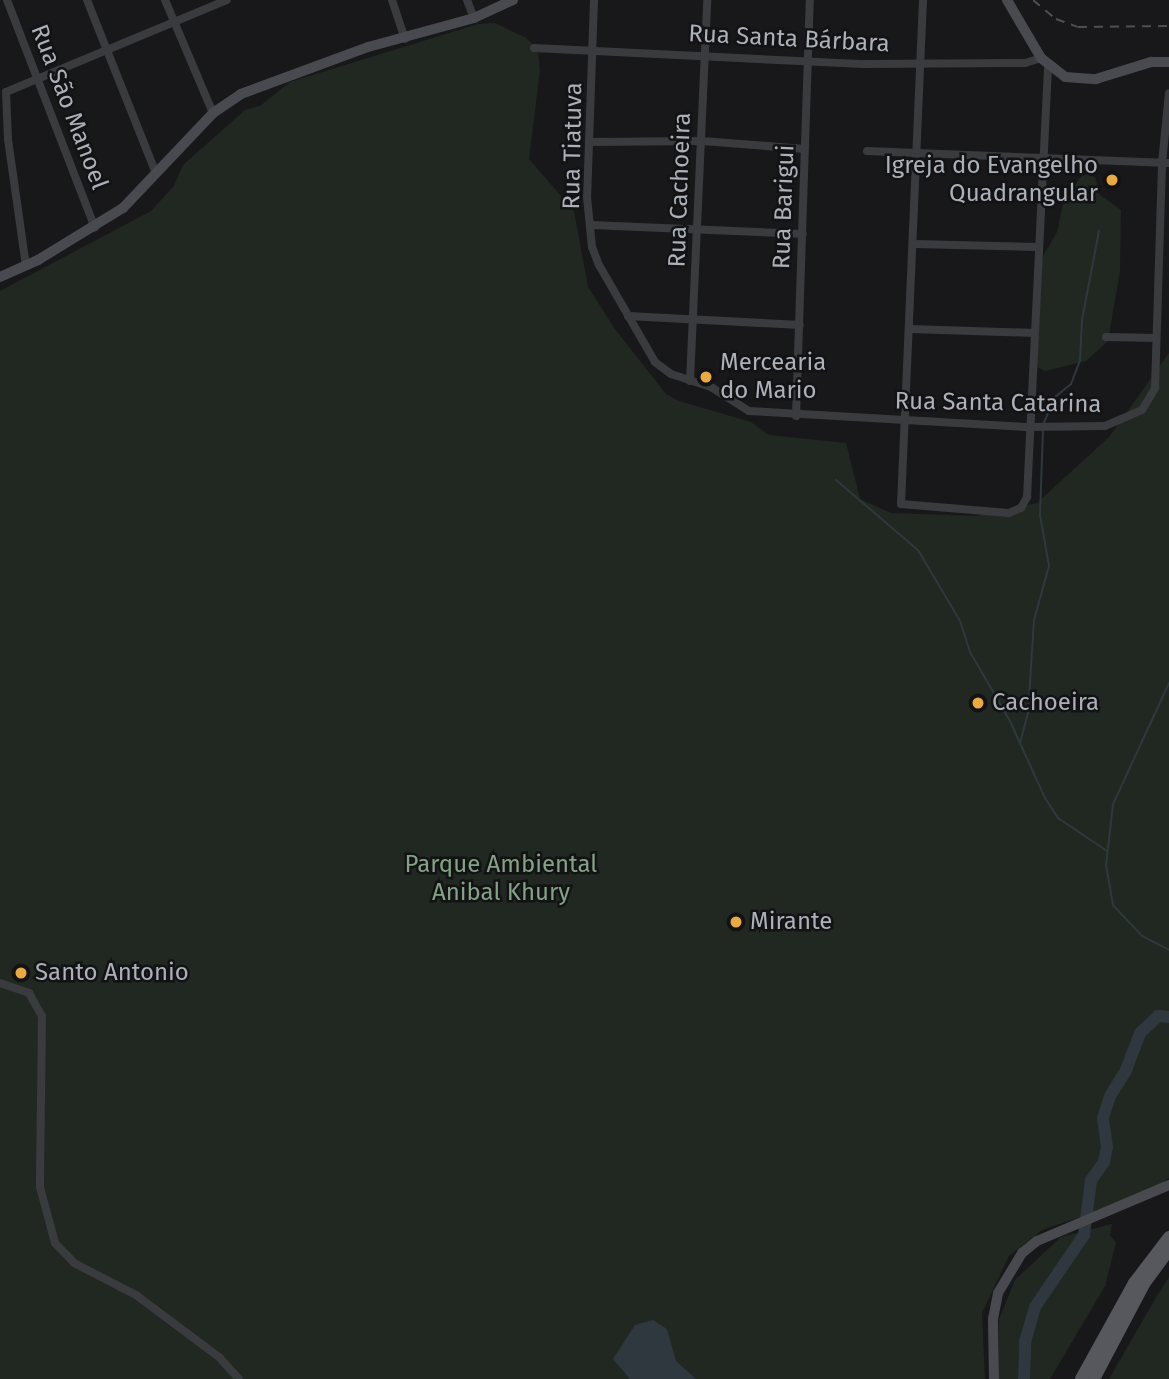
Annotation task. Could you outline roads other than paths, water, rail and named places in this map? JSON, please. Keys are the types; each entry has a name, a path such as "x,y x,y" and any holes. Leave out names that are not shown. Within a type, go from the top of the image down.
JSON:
{"main road":[{"path":"0,276 26,266 95,228 123,208 155,171 213,113 241,93 289,72 474,18 513,0"},
{"path":"1007,0 1044,62 1065,77 1080,81 1169,62"},
{"path":"995,1379 993,1319 1009,1270 1037,1241 1099,1217 1169,1185"},
{"path":"1081,1379 1134,1283 1169,1237"},
{"path":"1094,1379 1144,1284 1169,1250"}],"street":[{"name":"Rua São Manoel","path":"7,0 95,228"},
{"path":"87,0 155,171"},
{"path":"165,0 213,113"},
{"path":"26,266 4,140 6,92 107,48 175,25 227,0"},
{"path":"392,0 405,38"},
{"path":"467,0 474,18"},
{"name":"Rua Tiatuva","path":"594,0 587,197 599,265 656,362 670,374 690,381"},
{"name":"Rua Cachoeira","path":"690,381 699,233 707,0"},
{"name":"Rua Barigui","path":"796,416 810,0"},
{"path":"923,0 923,64 901,504 1009,513 1021,508 1027,497 1044,62"},
{"name":"Rua Santa Bárbara","path":"534,48 594,48 923,64 1044,62"},
{"name":"Rua Santa Catarina","path":"690,381 711,387 749,411 796,416 1030,427 1105,426 1142,410 1155,388 1169,93"},
{"path":"589,142 702,141 805,149"},
{"path":"867,151 1165,163"},
{"path":"591,225 699,233 803,234"},
{"path":"914,244 1037,247"},
{"path":"628,316 800,325"},
{"path":"910,329 1034,333"},
{"path":"1106,337 1156,338"},
{"path":"0,984 29,993 42,1016 40,1187 55,1243 74,1263 136,1295 219,1357 239,1379"}],"waterway":[{"path":"1043,425 1055,397 1071,384 1080,360 1082,320 1099,231"},
{"path":"1020,743 1028,713 1034,620 1049,566 1040,515 1043,431"},
{"path":"836,480 918,550 960,621 970,652 1010,721 1045,798 1058,818 1107,851"},
{"path":"1169,683 1113,804 1106,865 1113,905 1142,936 1169,950"},
{"path":"1024,1379 1025,1342 1035,1307 1084,1235 1091,1180 1104,1162 1107,1147 1103,1118 1110,1096 1126,1070 1140,1033 1158,1016 1169,1017"}],"railway":[{"path":"1033,0 1056,19 1078,27 1169,26"}],"place":[{"name":"Igreja do Evangelho Quadrangular","path":"1112,180"},
{"name":"Mercearia do Mario","path":"706,377"},
{"name":"Cachoeira","path":"978,703"},
{"name":"Mirante","path":"736,922"},
{"name":"Santo Antonio","path":"21,973"}],"park label":[{"name":"Parque Ambiental Anibal Khury","path":"501,879"}]}
